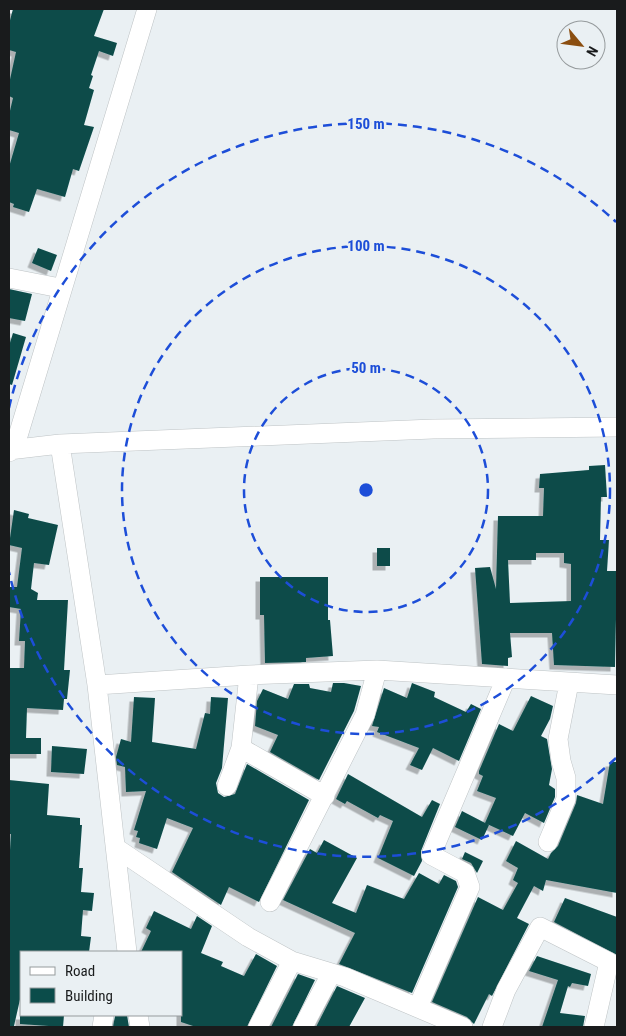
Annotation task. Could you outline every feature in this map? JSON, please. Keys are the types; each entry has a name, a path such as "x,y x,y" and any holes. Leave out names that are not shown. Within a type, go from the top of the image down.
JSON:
{"street":[{"path":"147,9 10,450 60,444 433,429 617,427"},
{"path":"9,278 60,288"},
{"path":"60,444 97,685 116,848 125,950"},
{"path":"97,685 249,675 376,670 569,684 617,685"},
{"path":"270,902 365,715 376,670"},
{"path":"227,786 240,748 249,675"},
{"path":"418,1007 470,887 466,873 431,856 506,678"},
{"path":"548,842 566,799 566,778 558,739 569,684"},
{"path":"240,748 325,796"},
{"path":"116,848 248,937 292,961 345,977 418,1007 439,1022 463,1027"},
{"path":"492,1027 506,990 540,927 613,964 594,1027"},
{"path":"258,1027 292,961"},
{"path":"303,1027 331,974"}],"building":[{"path":"13,9 104,9 94,36 117,43 113,56 99,51 91,75 93,76 89,88 94,90 84,125 94,127 79,171 73,169 65,197 37,189 29,212 13,207 14,204 9,202 9,167 19,133 9,130 9,115 13,98 9,96 9,84 16,52 9,50 9,24"},
{"path":"38,248 57,255 51,271 32,263"},
{"path":"9,289 32,294 25,321 9,318"},
{"path":"13,333 26,337 12,385 9,384 9,346"},
{"path":"605,465 607,497 601,497 600,540 609,540 607,571 617,571 615,667 554,665 552,633 510,633 512,657 508,658 508,666 482,664 475,568 490,567 496,589 498,516 543,516 544,488 539,488 540,474 589,470 589,466","holes":["536,553 564,553 564,563 571,564 571,601 510,603 508,560 536,560"]},
{"path":"14,510 29,514 28,518 58,525 49,565 34,563 31,589 38,593 37,600 68,600 64,670 70,670 67,699 64,699 63,710 27,708 26,738 41,738 41,754 9,754 9,668 24,668 25,641 19,641 21,609 9,607 9,587 17,587 22,548 9,545"},
{"path":"377,548 390,548 390,566 377,566"},
{"path":"260,577 328,577 328,620 330,620 333,656 306,658 306,662 265,663 264,615 260,615"},
{"path":"333,683 361,686 354,711 319,780 270,752 278,735 255,726 257,701 263,689 288,699 294,684 309,684 310,688 331,692"},
{"path":"412,683 435,692 434,697 466,712 471,704 481,709 459,761 433,748 422,770 410,765 419,748 377,732 379,727 372,726 384,688 407,698"},
{"path":"531,696 553,706 550,719 541,736 547,739 552,769 549,785 555,789 555,797 544,823 525,813 513,836 485,823 496,798 477,791 483,776 479,774 479,771 499,724 513,731"},
{"path":"134,697 155,698 152,742 196,749 205,713 210,714 211,697 228,698 222,768 216,783 218,793 224,797 235,794 247,764 309,800 259,902 229,887 221,905 172,872 193,828 167,818 157,849 139,843 140,838 136,837 138,831 134,830 146,791 126,792 125,767 117,765 116,757 121,739 131,742"},
{"path":"52,746 87,749 84,774 51,772"},
{"path":"610,762 617,762 617,893 546,880 543,891 534,886 517,918 529,924 492,996 489,994 474,1024 467,1017 432,1002 478,897 503,910 518,883 513,880 518,868 506,861 516,841 548,859 558,846 576,803 577,795 603,804"},
{"path":"348,774 422,817 432,800 440,804 421,851 422,861 414,876 378,858 393,821 380,815 378,818 347,801 345,804 336,799"},
{"path":"9,780 49,784 47,815 80,818 80,825 82,825 79,868 83,868 81,892 94,893 92,911 83,910 81,936 91,937 89,951 20,951 20,999 14,1026 9,1026 9,866 11,834 9,834"},
{"path":"462,811 489,825 482,840 455,827"},
{"path":"324,840 357,858 332,903 356,913 367,885 404,899 419,873 439,884 444,875 456,881 458,887 412,993 339,964 355,933 283,900 310,849 317,853"},
{"path":"465,852 483,861 477,873 471,863 462,859"},
{"path":"565,898 617,917 617,955 554,922"},
{"path":"154,911 191,929 197,916 212,926 201,953 223,962 221,966 244,976 256,954 277,966 247,1027 196,1027 181,1022 182,951 141,951 151,931 146,928"},
{"path":"537,956 591,974 588,986 572,983 570,987 568,986 560,1013 585,1016 583,1027 542,1027 558,980 529,971"},
{"path":"298,974 315,980 292,1027 271,1027"},
{"path":"337,986 365,998 349,1027 316,1027"},
{"path":"20,1016 64,1016 63,1027 20,1024"},
{"path":"115,1016 127,1016 129,1027 113,1027"}]}
